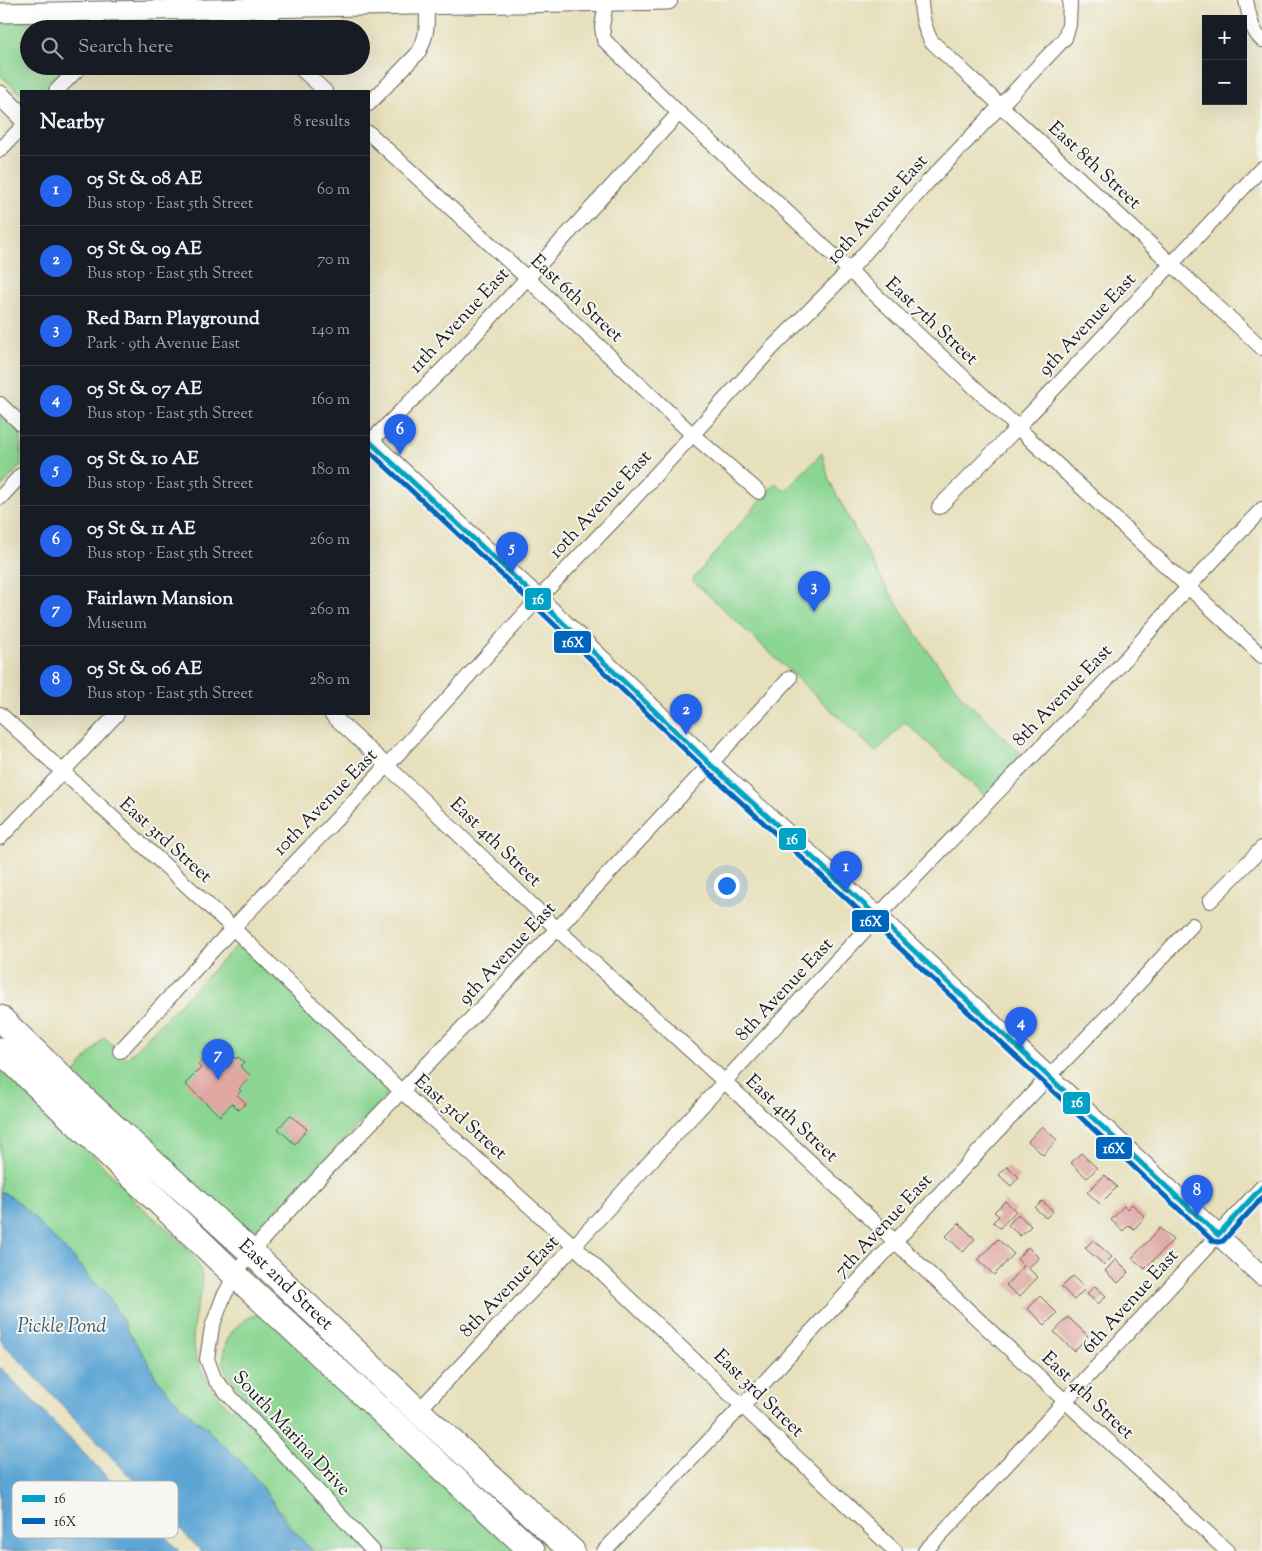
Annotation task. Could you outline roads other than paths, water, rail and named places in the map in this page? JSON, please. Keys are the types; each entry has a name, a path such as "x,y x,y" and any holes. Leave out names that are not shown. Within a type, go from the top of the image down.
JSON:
{"highway":[{"name":"East 2nd Street","path":"0,1018 88,1104 251,1252 418,1411 572,1551"},
{"name":"East 2nd Street","path":"0,1050 235,1275 532,1551"}],"street":[{"path":"0,14 97,20 176,5 270,8 427,5 456,2 668,0"},
{"name":"East 8th Street","path":"921,0 921,14 924,27 931,41 1262,348"},
{"name":"10th Avenue East","path":"120,1051 233,928 387,766 538,599 693,435 772,348 849,271 926,184 1065,38 1069,25 1070,0"},
{"path":"1246,0 1251,24 1258,37 1262,40"},
{"name":"East 7th Street","path":"606,2 602,28 604,40 679,113 1262,656"},
{"path":"370,103 418,53 423,45 428,31 427,5"},
{"path":"270,8 272,20"},
{"path":"57,90 71,75"},
{"path":"308,75 324,90"},
{"path":"0,95 20,115"},
{"name":"11th Avenue East","path":"370,441 449,363 679,113"},
{"path":"0,150 20,129"},
{"name":"East 6th Street","path":"370,133 693,435 759,492"},
{"name":"9th Avenue East","path":"939,507 1017,428 1262,168"},
{"path":"0,404 20,423"},
{"path":"370,443 538,599 711,765 878,917 1262,1276"},
{"path":"0,498 20,476"},
{"name":"8th Avenue East","path":"418,1411 574,1246 878,917 1115,671 1188,587 1262,509"},
{"name":"9th Avenue East","path":"251,1252 324,1172 558,929 790,678"},
{"name":"East 3rd Street","path":"0,714 233,928 401,1091 574,1246 895,1551"},
{"path":"0,838 116,715"},
{"name":"East 4th Street","path":"332,715 558,929 725,1082 1065,1402 1227,1551"},
{"path":"1210,901 1262,848"},
{"name":"7th Avenue East","path":"604,1551 1192,925"},
{"name":"6th Avenue East","path":"925,1551 1065,1402 1262,1187"},
{"name":"South Marina Drive","path":"251,1252 235,1275 219,1306 210,1336 207,1359 215,1380 373,1551"}],"water":[{"name":"Pickle Pond","path":"0,1191 13,1198 35,1218 106,1293 155,1376 171,1396 196,1420 208,1428 210,1433 246,1468 297,1535 314,1551 201,1551 178,1527 178,1481 134,1481 0,1340"},
{"path":"0,1367 111,1481 12,1481 12,1538 166,1538 179,1551 0,1551"}],"place":[{"name":"05 St & 11 AE","path":"400,455"},
{"name":"05 St & 10 AE","path":"512,573"},
{"name":"Red Barn Playground","path":"814,612"},
{"name":"05 St & 09 AE","path":"686,735"},
{"name":"05 St & 08 AE","path":"846,892"},
{"name":"05 St & 07 AE","path":"1021,1048"},
{"name":"Fairlawn Mansion","path":"218,1080"},
{"name":"05 St & 06 AE","path":"1197,1216"}]}
